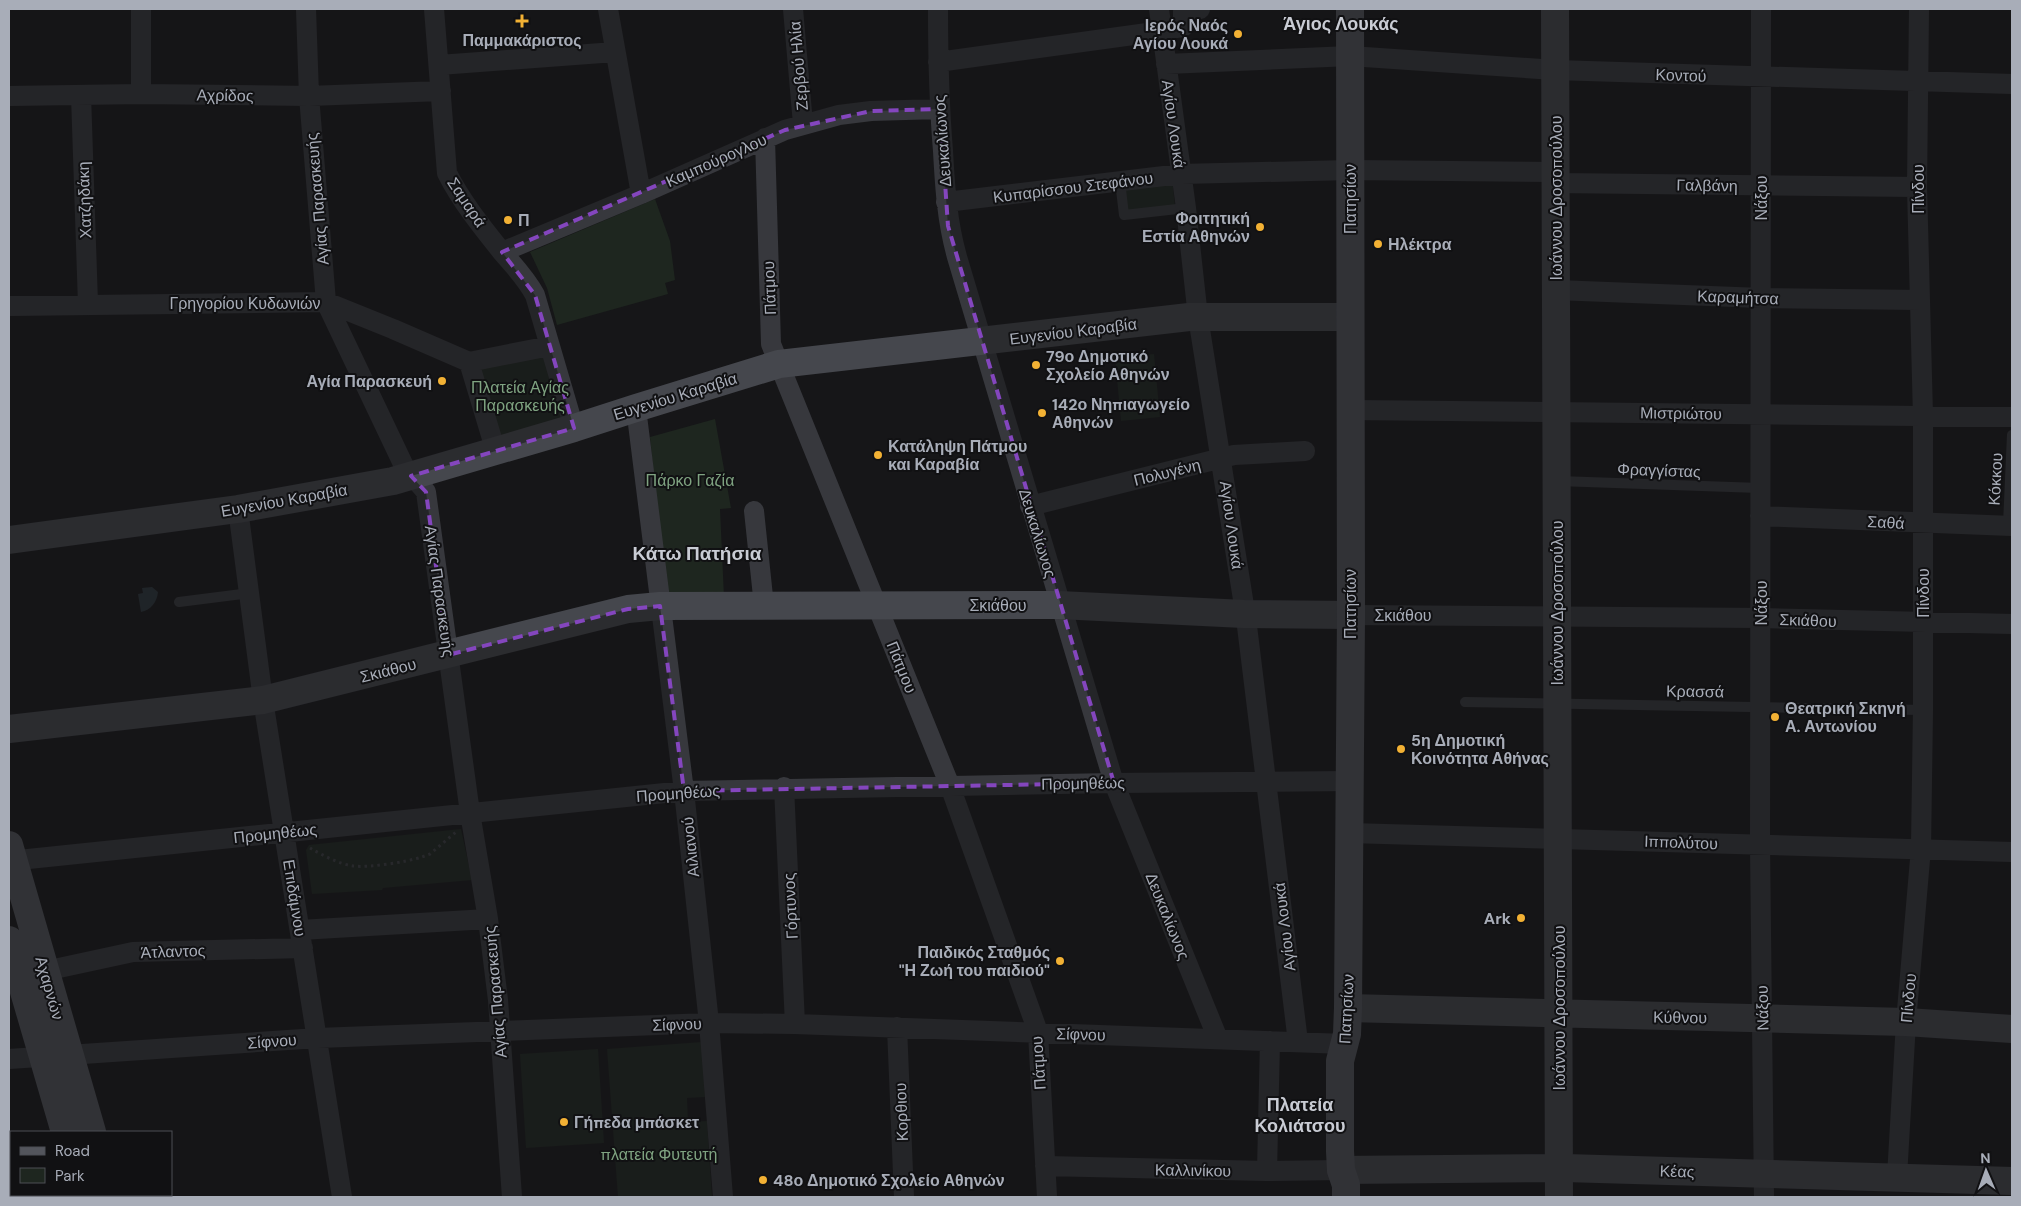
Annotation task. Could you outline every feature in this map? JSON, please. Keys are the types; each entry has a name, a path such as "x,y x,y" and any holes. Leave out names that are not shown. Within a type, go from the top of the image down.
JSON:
{"main road":[{"name":"Πατησίων","path":"1346,1197 1346,1184 1341,1170 1340,1061 1345,1044 1348,1008 1350,781 1350,9"},
{"name":"Αχαρνών","path":"10,855 45,971 65,1131"},
{"name":"Αχαρνών","path":"9,940 56,1056 92,1131"}],"street":[{"path":"141,9 141,94"},
{"name":"Αγίας Παρασκευής","path":"306,9 309,96 326,302 404,466 426,492 498,1000 512,1197"},
{"name":"Σαμαρά","path":"434,9 447,173 454,187 502,252 528,282 535,295 574,428"},
{"path":"608,9 641,194"},
{"name":"Ζερβού Ηλία","path":"793,9 803,124"},
{"name":"Δευκαλίωνος","path":"938,9 940,109 948,226 1059,605 1114,783 1218,1039"},
{"name":"Αγίου Λουκά","path":"1159,9 1169,30 1166,64 1186,208 1198,317 1222,458 1244,614 1267,781 1298,1042"},
{"path":"938,62 1184,27 1183,11 1200,9"},
{"name":"Ιωάννου Δροσοπούλου","path":"1555,9 1559,1197"},
{"name":"Νάξου","path":"1760,9 1760,845 1764,1185"},
{"name":"Πίνδου","path":"1897,1177 1906,1022 1920,848 1924,710 1922,623 1923,416 1917,187 1919,9"},
{"path":"439,65 615,52"},
{"name":"Κοντού","path":"1166,64 1350,56 1555,70 2012,84"},
{"name":"Αχρίδος","path":"9,96 141,94 309,96 441,91"},
{"name":"Χατζηδάκη","path":"81,95 88,304"},
{"name":"Καμπούρογλου","path":"502,252 641,194 765,138 803,124 839,115 871,111 940,109"},
{"name":"Πάτμου","path":"765,138 771,344 950,786 1038,1032 1046,1197"},
{"name":"Κυπαρίσσου Στεφάνου","path":"946,202 1181,174 1350,170"},
{"name":"Γαλβάνη","path":"1350,170 1761,186 1917,187"},
{"name":"Καραμήτσα","path":"1556,290 1760,298 1919,300"},
{"name":"Γρηγορίου Κυδωνιών","path":"9,306 326,302 469,362"},
{"name":"Ευγενίου Καραβία","path":"9,540 238,509 411,476 496,452 780,364 1198,317 1350,317"},
{"path":"496,452 469,362 550,346"},
{"name":"Αιλιανού","path":"636,408 684,791 709,1023 722,1197"},
{"name":"Μιστριώτου","path":"1350,410 2012,417"},
{"name":"Πολυγένη","path":"1030,506 1234,455 1305,450"},
{"name":"Επιδάμνου","path":"238,509 264,700 342,1197"},
{"path":"754,511 764,606"},
{"name":"Σαθά","path":"1760,516 2010,526"},
{"name":"Σκιάθου","path":"9,729 264,700 628,609 660,606 1059,605 1244,614 1761,618 2012,624"},
{"name":"Προμηθέως","path":"10,855 284,832 684,791 784,787 1350,781"},
{"name":"Γόρτυνος","path":"784,787 795,1024"},
{"name":"Ιππολύτου","path":"1349,833 2012,852"},
{"name":"Άτλαντος","path":"45,971 133,952 301,939 488,919"},
{"name":"Κύθνου","path":"1348,1008 1906,1022 2012,1029"},
{"name":"Σίφνου","path":"9,1059 318,1038 709,1023 897,1027 1345,1044"},
{"name":"Κορθιου","path":"897,1027 904,1197"},
{"path":"1267,1171 1270,1041"},
{"name":"Καλλινίκου","path":"1044,1166 1267,1171 1341,1170"},
{"name":"Κέας","path":"1341,1170 1560,1168 1764,1185 1897,1177 1928,1188 2012,1181"}],"lane":[{"path":"1120,181 1124,215 1186,208"},
{"name":"Κόκκου","path":"2010,526 2012,435"},
{"name":"Φραγγίστας","path":"1557,481 1760,488"},
{"path":"179,602 250,593"},
{"name":"Κρασσά","path":"1465,702 1924,710"}],"path":[{"path":"284,832 316,851 353,866 366,866 414,859 430,854 456,834 470,813"}],"highlighted area":[{"path":"940,109 948,226 1114,783 684,791 660,606 628,609 448,655 426,492 411,476 574,428 535,295 502,252 785,130 871,111"}],"green space":[{"path":"1172,177 1175,207 1127,213 1124,183"},
{"path":"655,199 670,241 675,280 665,283 668,294 557,325 547,288 530,252"},
{"name":"Πλατεία Αγίας Παρασκευής","path":"545,352 566,426 496,444 474,367"},
{"path":"1154,354 1160,417 1121,421 1115,357"},
{"name":"Πάρκο Γαζία","path":"715,419 731,508 720,509 724,597 665,597 650,437"},
{"path":"461,829 472,880 383,888 382,890 312,894 306,850 309,845"},
{"name":"πλατεία Φυτευτή","path":"702,1042 705,1097 687,1098 688,1122 707,1121 712,1197 618,1197 607,1049"},
{"path":"598,1049 604,1143 526,1148 520,1054"}],"shaded area":[{"path":"152,587 158,592 156,599 151,607 141,612 138,594 143,593 142,588"}],"place":[{"name":"Παμμακάριστος","path":"522,21"},
{"name":"Ιερός Ναός Αγίου Λουκά","path":"1238,34"},
{"name":"Π","path":"508,220"},
{"name":"Φοιτητική Εστία Αθηνών","path":"1260,227"},
{"name":"Ηλέκτρα","path":"1378,244"},
{"name":"79ο Δημοτικό Σχολείο Αθηνών","path":"1036,365"},
{"name":"Αγία Παρασκευή","path":"442,381"},
{"name":"142ο Νηπιαγωγείο Αθηνών","path":"1042,413"},
{"name":"Κατάληψη Πάτμου και Καραβία","path":"878,455"},
{"name":"Θεατρική Σκηνή Α. Αντωνίου","path":"1775,717"},
{"name":"5η Δημοτική Κοινότητα Αθήνας","path":"1401,749"},
{"name":"Ark","path":"1521,918"},
{"name":"Παιδικός Σταθμός \"Η Ζωή του παιδιού\"","path":"1060,961"},
{"name":"Γήπεδα μπάσκετ","path":"564,1122"},
{"name":"48ο Δημοτικό Σχολείο Αθηνών","path":"763,1180"}],"district":[{"name":"Άγιος Λουκάς","path":"1341,24"},
{"name":"Κάτω Πατήσια","path":"697,553"},
{"name":"Πλατεία Κολιάτσου","path":"1300,1115"}]}
